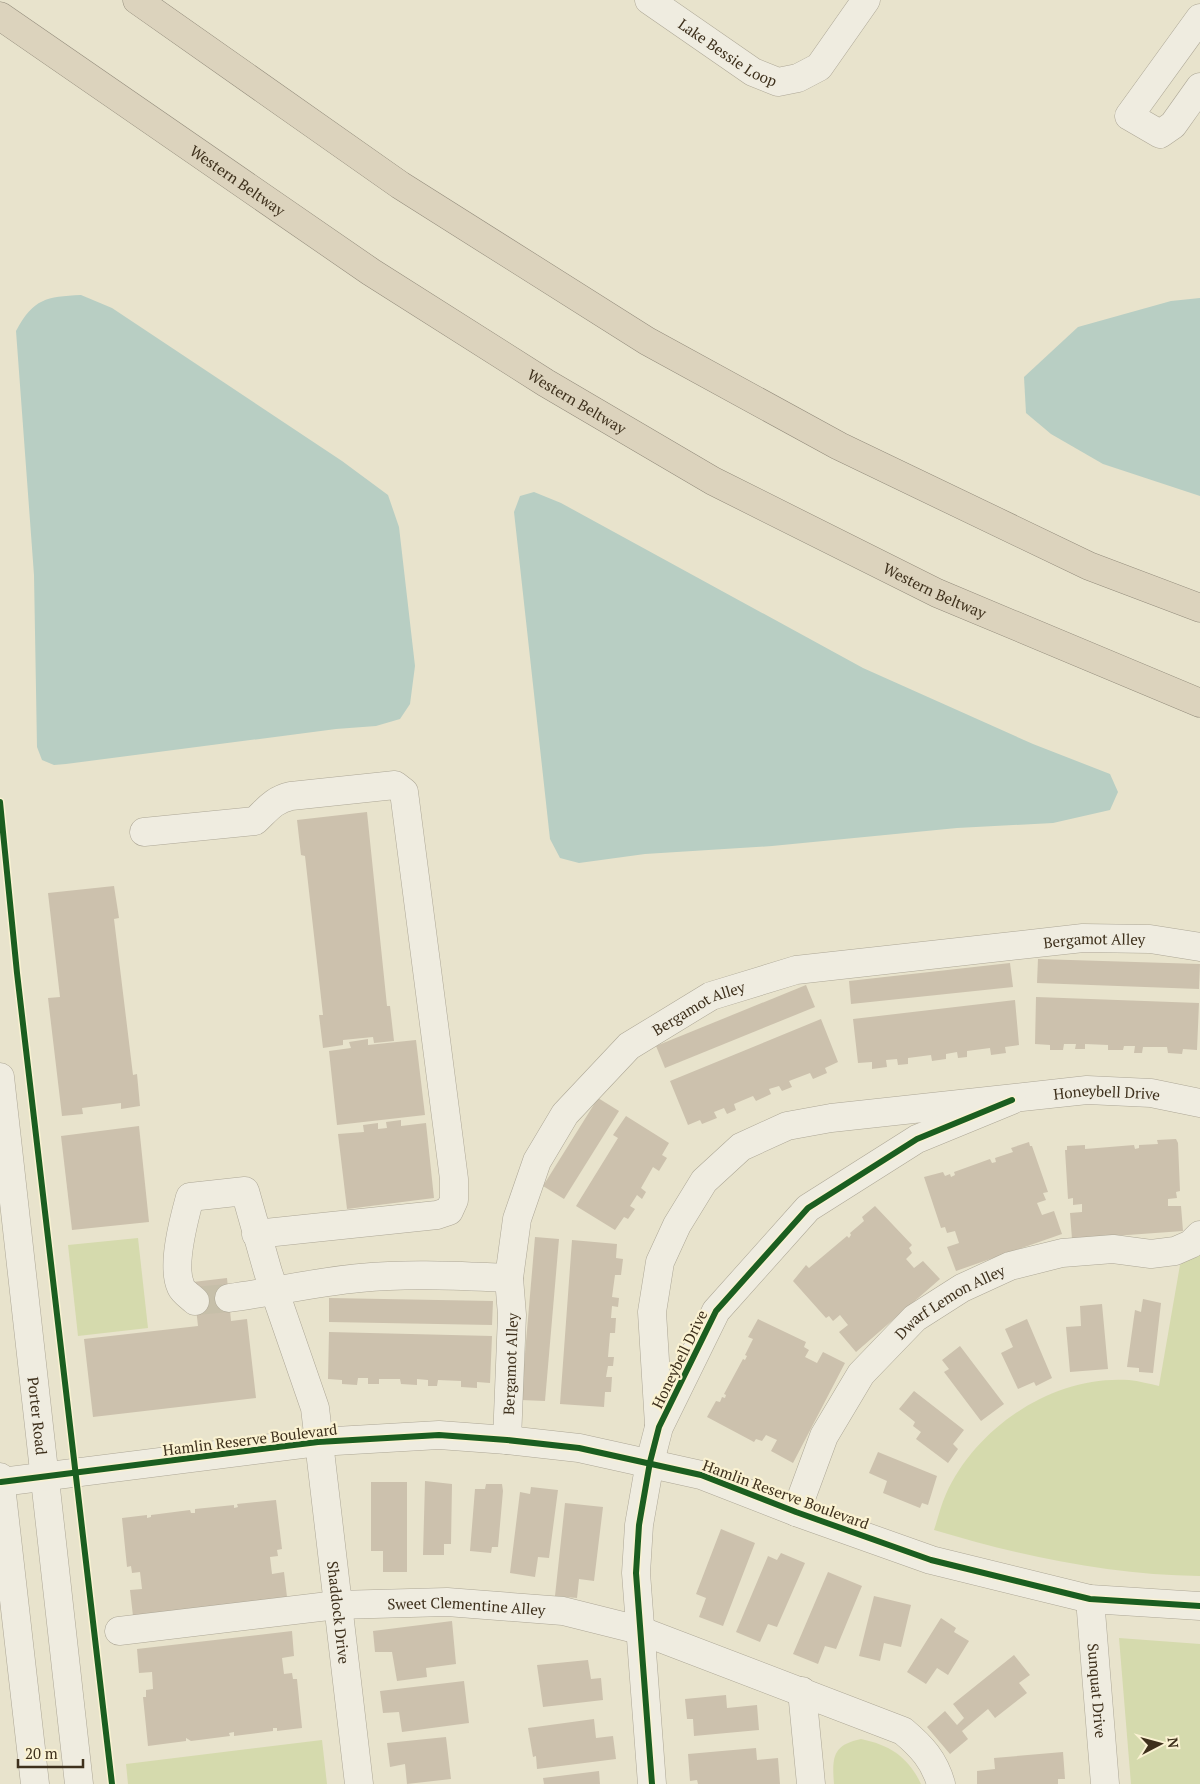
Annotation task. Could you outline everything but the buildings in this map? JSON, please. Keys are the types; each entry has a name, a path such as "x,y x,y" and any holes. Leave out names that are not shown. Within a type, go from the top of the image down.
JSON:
{"highway":[{"path":"137,0 400,185 646,341 848,450 1089,566 1200,608"},
{"name":"Western Beltway","path":"0,16 371,272 546,383 713,480 937,593 1200,703"}],"street":[{"name":"Lake Bessie Loop","path":"649,0 753,72 778,82 798,78 819,67 866,0"},
{"path":"1200,18 1129,116 1160,134 1173,125 1200,87"},
{"path":"144,832 255,821 267,807 280,798 291,796 395,785 404,792 454,1179 454,1200 449,1211 437,1214 256,1234"},
{"name":"Bergamot Alley","path":"507,1440 512,1315 509,1278 517,1219 537,1161 564,1114 629,1046 711,996 796,970 1083,938 1150,939 1200,947"},
{"name":"Porter Road","path":"0,1078 79,1784"},
{"name":"Honeybell Drive","path":"659,1426 652,1312 660,1262 677,1225 704,1181 741,1147 787,1126 831,1118 1012,1100 1087,1090 1151,1093 1200,1102"},
{"name":"Honeybell Drive","path":"652,1784 639,1630 637,1553 639,1525 650,1462 659,1426 716,1311 808,1208 917,1139 1012,1100"},
{"name":"Shaddock Drive","path":"195,1301 181,1288 177,1263 182,1226 190,1197 245,1192 274,1292 314,1408 359,1784"},
{"name":"Dwarf Lemon Alley","path":"796,1512 824,1436 861,1374 915,1318 962,1288 1010,1266 1062,1253 1113,1249 1150,1254 1175,1251 1191,1244 1200,1235"},
{"path":"229,1298 274,1292 304,1284 362,1278 413,1275 509,1278"},
{"name":"Hamlin Reserve Boulevard","path":"0,1482 318,1442 438,1435 507,1440 578,1448 650,1462 701,1475 796,1512 931,1560 1090,1599 1200,1606"},
{"path":"0,1477 34,1784"},
{"name":"Sunquat Drive","path":"1090,1599 1106,1784"},
{"name":"Sweet Clementine Alley","path":"118,1631 337,1605 447,1602 563,1611 639,1630 903,1731 924,1749 936,1768 941,1784"},
{"path":"802,1691 811,1784"}],"green space":[{"path":"138,1238 148,1328 78,1336 68,1245"},
{"path":"1200,1249 1200,1576 1166,1575 1099,1568 1032,1556 934,1530 944,1498 960,1469 977,1447 998,1427 1021,1410 1046,1396 1073,1386 1101,1381 1129,1380 1159,1386 1180,1265"},
{"path":"1119,1638 1200,1644 1200,1784 1131,1784"},
{"path":"861,1739 881,1745 904,1759 921,1784 834,1784 834,1760 839,1749 844,1745"},
{"path":"322,1740 327,1784 128,1784 126,1764"}],"shaded area":[{"path":"81,295 112,308 342,461 388,495 399,527 415,666 410,704 400,719 376,726 336,729 66,764 54,765 42,760 37,747 34,575 16,331 29,312 42,301"},
{"path":"1200,298 1200,496 1103,464 1051,434 1026,413 1024,377 1078,327 1171,301"},
{"path":"534,492 561,503 863,668 1033,744 1110,774 1118,792 1110,810 1053,823 957,828 772,846 645,854 579,863 560,858 550,839 514,512 520,496"}],"tunnel":[{"path":"195,1301 229,1298"}],"cycle path":[{"path":"0,802 17,973 112,1784"},
{"path":"652,1784 636,1573 639,1525 650,1462 659,1427 716,1311 808,1208 917,1139 1012,1100"},
{"path":"1,1482 318,1442 439,1435 507,1440 579,1448 701,1475 796,1512 931,1560 1090,1599 1200,1606"}]}
